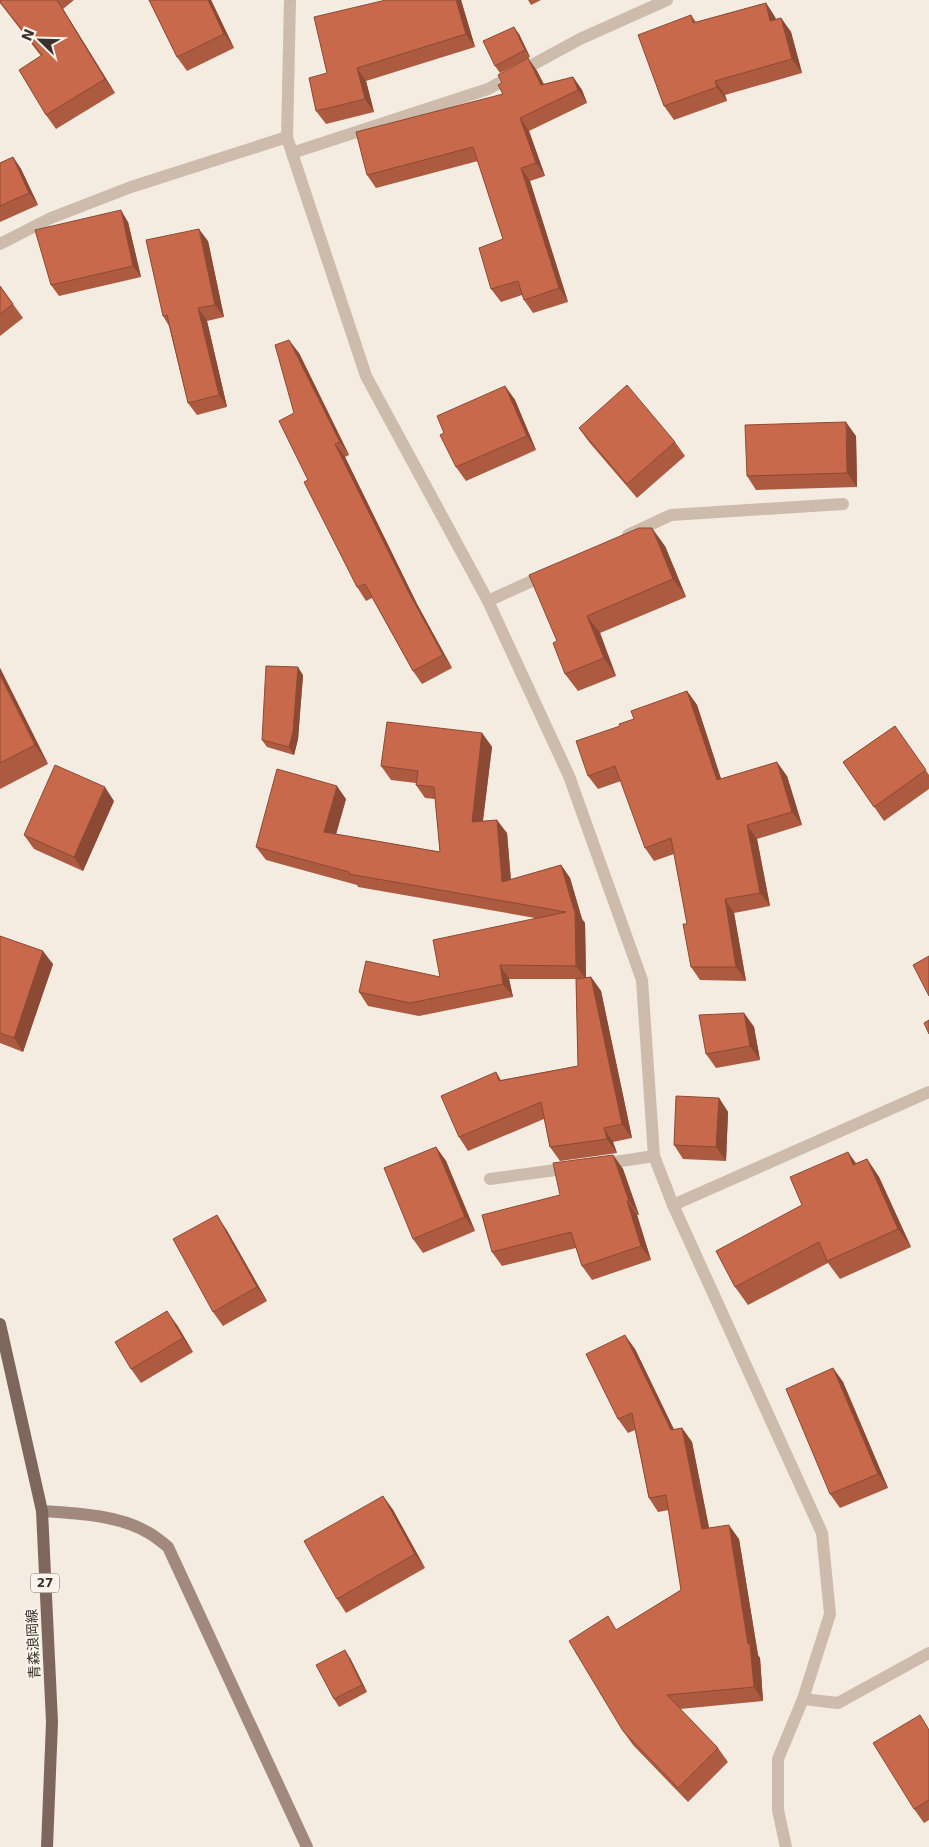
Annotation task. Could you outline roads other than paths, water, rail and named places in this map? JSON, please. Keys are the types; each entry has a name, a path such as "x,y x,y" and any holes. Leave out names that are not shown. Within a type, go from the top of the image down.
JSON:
{"main road":[{"name":"青森浪岡線","path":"0,1324 42,1511 52,1722 47,1847"}],"street":[{"path":"290,0 287,137 366,376 488,601 569,776 642,980 654,1156 673,1205 822,1533 830,1614 803,1699 778,1759 778,1810 786,1847"},
{"path":"292,153 488,89 580,39 667,0"},
{"path":"0,244 51,218 131,187 287,137"},
{"path":"619,540 671,515 843,504"},
{"path":"488,601 558,568"},
{"path":"673,1205 929,1092"},
{"path":"490,1179 654,1156"},
{"path":"42,1511 83,1513 125,1523 148,1532 168,1547 307,1847"},
{"path":"803,1699 838,1703 929,1653"}]}
